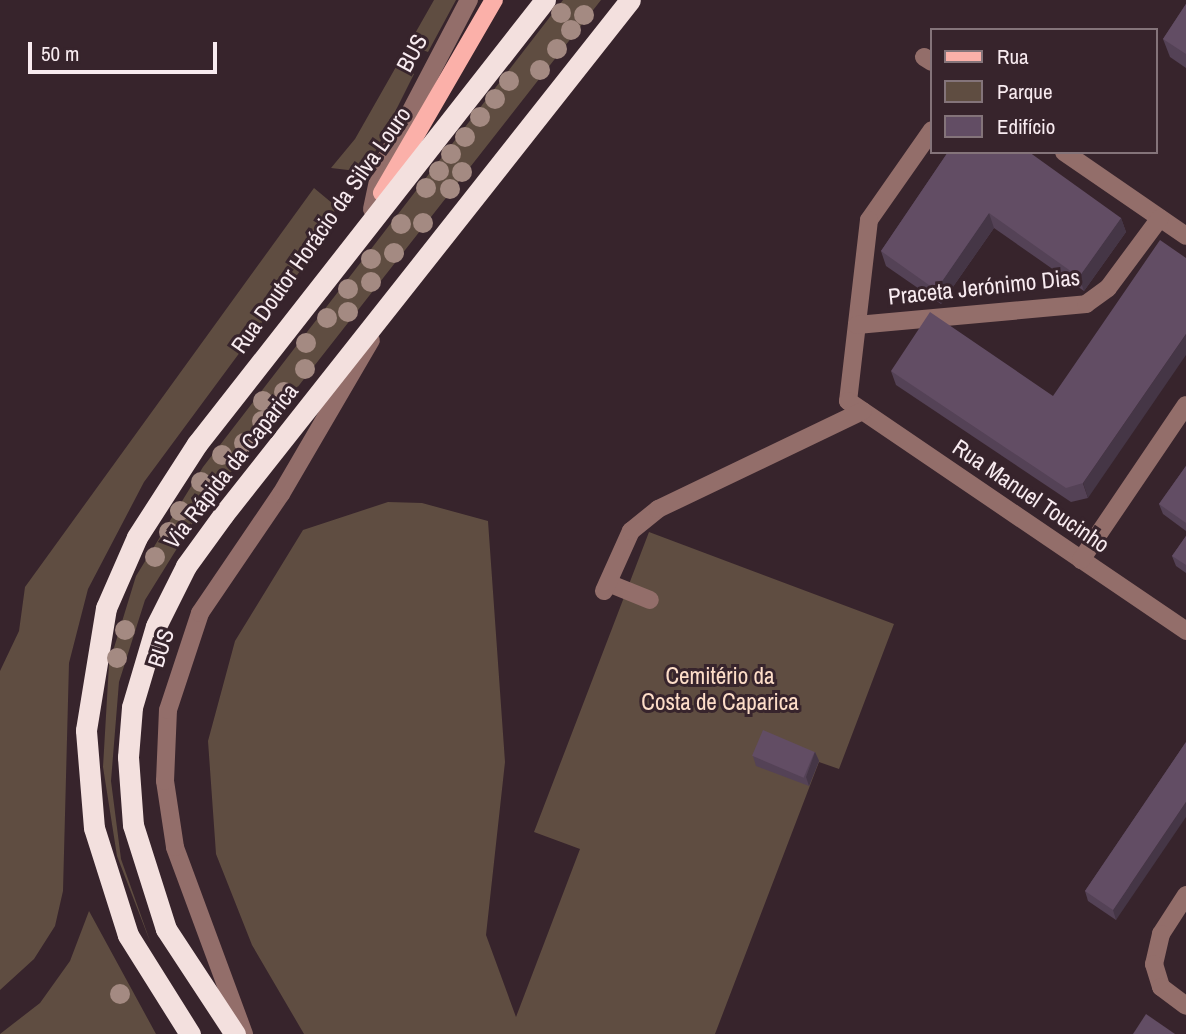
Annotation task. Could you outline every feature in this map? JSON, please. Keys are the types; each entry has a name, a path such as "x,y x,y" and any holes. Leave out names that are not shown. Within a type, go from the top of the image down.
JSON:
{"highway":[{"name":"Via Rápida da Caparica","path":"190,1034 141,959 114,900 94,828 86,743 95,652 115,583 149,515 197,444 545,0"},
{"name":"Via Rápida da Caparica","path":"235,1034 176,948 144,870 130,804 132,708 156,625 186,566 384,317 630,0"}],"main road":[{"name":"Rua Doutor Horácio da Silva Louro","path":"197,444 372,209 441,101 494,0"}],"street":[{"name":"BUS","path":"372,209 380,170 469,0"},
{"path":"650,600 606,587 631,531 658,509 856,406 857,325 869,220 930,133"},
{"path":"1067,154 1186,236"},
{"name":"Praceta Jerónimo Dias","path":"857,325 1086,304 1108,288 1160,218"},
{"name":"BUS","path":"244,1034 172,836 164,770 168,710 200,613 281,494 384,317"},
{"path":"1081,560 1186,405"},
{"name":"Rua Manuel Toucinho","path":"856,406 1186,631"},
{"path":"1186,895 1161,934 1154,964 1161,987 1186,1006"}],"green space":[{"path":"434,0 456,0 428,52 420,49 408,70 414,74 365,172 331,168 355,139"},
{"path":"563,0 601,0 199,513 145,600 119,682 111,781 121,859 151,944 117,856 103,767 109,664 136,576 203,467"},
{"path":"314,188 332,203 337,221 144,482 88,589 69,663 63,891 55,926 34,959 0,990 0,671 19,631 25,587"},
{"name":"Cemitério da Costa de Caparica","path":"388,502 422,503 488,521 505,762 486,935 516,1017 580,849 534,832 649,532 894,624 839,769 819,762 715,1034 304,1034 252,945 216,854 208,741 235,641 303,530"},
{"path":"89,911 156,1034 0,1034 40,1003 70,961"}],"building":[{"path":"1186,4 1186,54 1163,39"},
{"path":"947,154 1032,154 1121,218 1079,277 989,213 936,290 881,251"},
{"path":"1160,240 1186,258 1186,334 1083,483 1066,488 891,371 930,312 1053,396"},
{"path":"1186,466 1186,523 1159,504"},
{"path":"1186,536 1186,565 1172,556"},
{"path":"763,730 815,752 804,778 752,756"},
{"path":"1186,742 1186,802 1113,910 1085,891"},
{"path":"1146,1014 1175,1034 1133,1034"}]}
